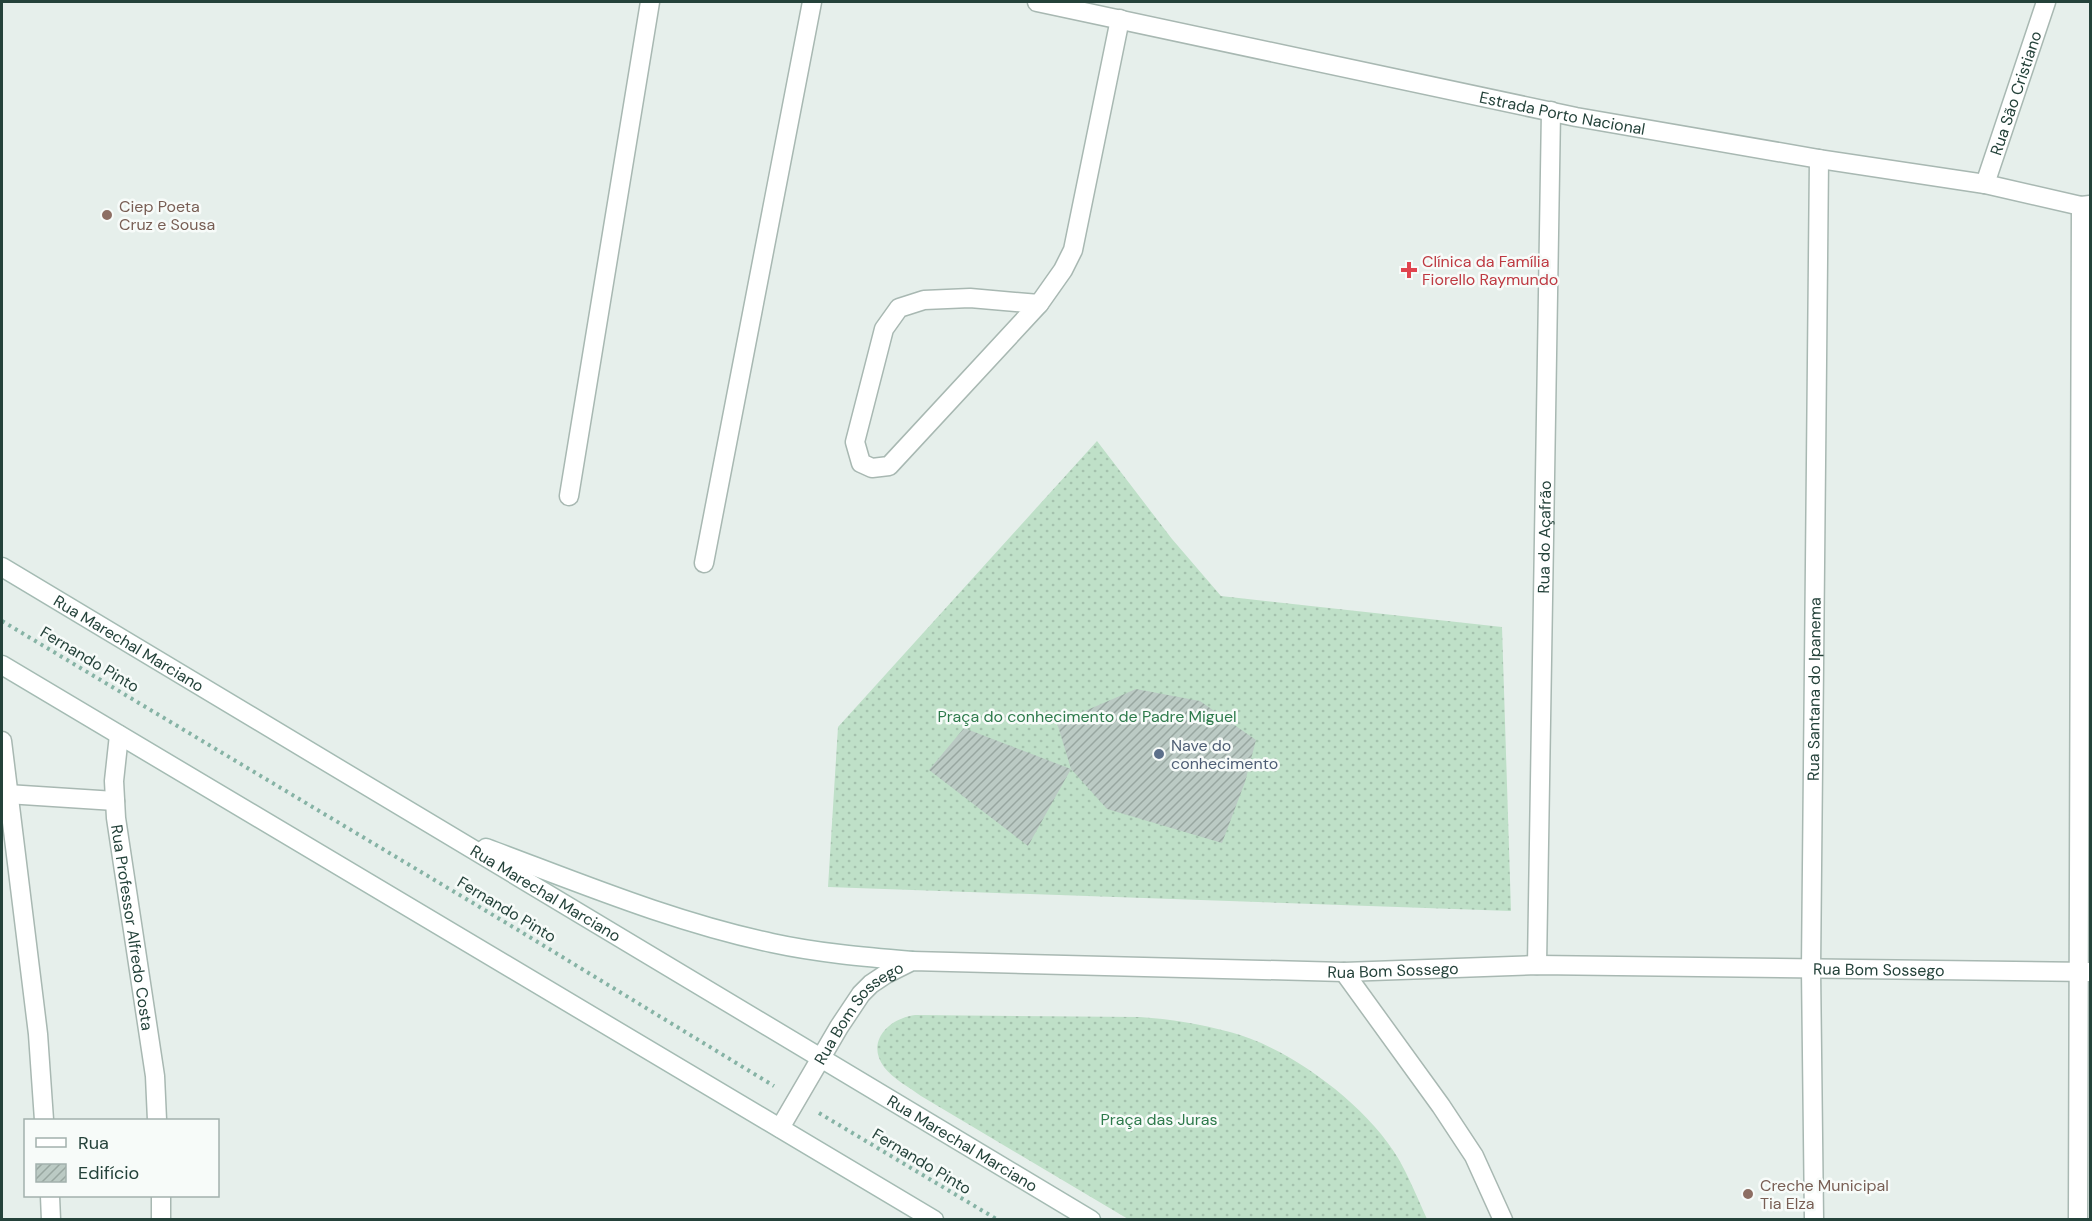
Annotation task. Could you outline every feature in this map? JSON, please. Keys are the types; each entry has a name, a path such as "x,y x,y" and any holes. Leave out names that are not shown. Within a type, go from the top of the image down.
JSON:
{"street":[{"path":"569,496 651,2"},
{"path":"704,563 812,2"},
{"name":"Estrada Porto Nacional","path":"1037,2 1551,111 1819,159 1985,184 2086,206"},
{"name":"Rua São Cristiano","path":"1985,184 2046,2"},
{"path":"1039,304 970,298 924,300 898,308 884,329 855,442 861,463 872,468 889,466 1039,304 1063,270 1073,250 1120,20"},
{"name":"Rua do Açafrão","path":"1538,965 1551,111"},
{"name":"Rua Santana do Ipanema","path":"1815,1220 1811,969 1819,159"},
{"path":"2078,1220 2084,972 2086,206"},
{"name":"Rua Marechal Marciano","path":"2,567 1091,1220"},
{"path":"2,665 934,1220"},
{"name":"Rua Professor Alfredo Costa","path":"119,735 114,781 116,818 154,1076 157,1119"},
{"path":"2,741 38,1034 44,1119"},
{"path":"7,794 115,801"},
{"path":"444,832 634,903 738,935 811,950 912,961"},
{"name":"Rua Bom Sossego","path":"780,1128 844,1018 866,989 886,974 912,961 1344,972 1538,965 2084,972"},
{"path":"1344,972 1442,1106 1490,1188 1503,1220"},
{"path":"50,1197 51,1220"},
{"path":"161,1197 161,1220"}],"path":[{"name":"Fernando Pinto","path":"2,621 998,1220"}],"green space":[{"name":"Praça do conhecimento de Padre Miguel","path":"1097,441 1172,539 1221,596 1502,627 1511,911 828,887 838,727"},
{"name":"Praça das Juras","path":"915,1015 1140,1017 1196,1024 1253,1040 1301,1064 1347,1099 1367,1118 1398,1158 1427,1219 1128,1219 896,1079 884,1067 879,1057 877,1048 879,1040 889,1026"}],"building":[{"name":"Nave do conhecimento","path":"1136,689 1200,701 1256,740 1245,782 1222,843 1107,809 1071,769 1057,723"},
{"path":"964,728 1071,769 1028,846 929,770"}],"place":[{"name":"Ciep Poeta Cruz e Sousa","path":"107,215"},
{"name":"Clínica da Família Fiorello Raymundo","path":"1409,270"},
{"name":"Nave do conhecimento","path":"1159,754"},
{"name":"Creche Municipal Tia Elza","path":"1748,1194"}]}
